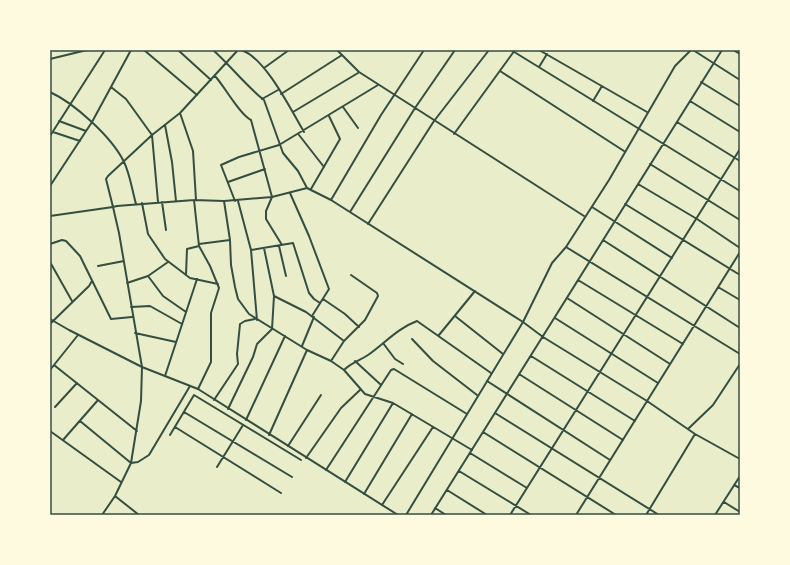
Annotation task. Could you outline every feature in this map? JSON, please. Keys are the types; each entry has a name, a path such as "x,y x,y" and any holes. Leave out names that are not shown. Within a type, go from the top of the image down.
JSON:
{"street":[{"path":"50,59 87,50"},
{"path":"50,136 105,50"},
{"path":"50,185 92,122 131,50"},
{"path":"144,50 198,95"},
{"path":"178,50 211,80"},
{"path":"212,50 228,63 246,82 257,97 262,99 279,146 309,189 331,200 475,291 523,322 543,337 647,401 695,434 740,459"},
{"path":"102,515 115,496 131,463 141,401 142,367 130,307 124,261 106,179 110,173 198,95 240,50 248,51 264,68 293,112 304,132"},
{"path":"264,68 289,50"},
{"path":"337,50 359,72 378,85 584,216"},
{"path":"331,200 381,114 424,50"},
{"path":"350,212 415,108 454,50"},
{"path":"368,224 434,121 489,50"},
{"path":"511,50 740,191"},
{"path":"539,50 648,112"},
{"path":"406,515 453,440 491,373 523,322 552,263 566,247 584,216 592,206 675,66 692,50 740,80"},
{"path":"431,515 722,50"},
{"path":"733,50 740,54"},
{"path":"454,134 514,51"},
{"path":"539,68 547,54"},
{"path":"281,94 342,56"},
{"path":"500,71 624,151"},
{"path":"293,112 359,72"},
{"path":"215,76 226,88 244,117 250,120 260,150 272,197 266,211 266,219 280,245 286,276"},
{"path":"701,82 740,106"},
{"path":"235,201 221,165 260,150 279,146 378,85"},
{"path":"593,101 602,86"},
{"path":"111,87 126,99 152,135 158,202"},
{"path":"262,99 278,90"},
{"path":"50,92 70,103 92,122 109,141 124,162 136,204"},
{"path":"690,101 740,132"},
{"path":"343,107 358,128"},
{"path":"180,112 193,151 199,245 218,284 218,291 211,313 211,362 198,389"},
{"path":"50,216 142,203 195,200 238,201 272,197 309,189 324,168 340,139 329,116"},
{"path":"59,121 86,131"},
{"path":"677,122 740,161"},
{"path":"165,125 172,162 176,201"},
{"path":"52,132 80,141"},
{"path":"299,135 324,168"},
{"path":"510,515 740,149"},
{"path":"650,164 740,220"},
{"path":"228,182 265,169"},
{"path":"638,184 697,219 740,248"},
{"path":"290,193 330,291 320,303 302,346"},
{"path":"224,201 230,240 231,265 238,299 249,314 256,320 307,350 331,361 344,370 360,390 372,397 393,403 412,414 527,488"},
{"path":"238,201 251,250 256,320"},
{"path":"162,202 166,230"},
{"path":"142,203 148,234 161,256 186,275 218,284"},
{"path":"625,204 740,275"},
{"path":"592,206 672,258"},
{"path":"50,228 50,243 62,240 75,249 80,256 110,319 132,317"},
{"path":"186,275 187,249 199,245 230,240"},
{"path":"603,240 740,328"},
{"path":"251,250 294,243 309,293 320,303"},
{"path":"566,247 590,260 740,354"},
{"path":"228,409 254,357 257,344 272,329 274,296 264,248"},
{"path":"576,515 740,252"},
{"path":"98,266 124,261"},
{"path":"50,262 72,302"},
{"path":"127,283 148,276 168,262"},
{"path":"331,361 344,341 365,320 378,294 351,275"},
{"path":"148,276 163,296 186,312"},
{"path":"165,376 197,279"},
{"path":"578,280 683,344"},
{"path":"50,324 51,320 72,302 92,281"},
{"path":"718,287 740,300"},
{"path":"439,335 475,291"},
{"path":"274,296 294,305 313,317 344,341"},
{"path":"567,298 670,364"},
{"path":"323,299 345,314 359,327"},
{"path":"130,307 150,306 182,324"},
{"path":"455,316 503,354"},
{"path":"555,318 658,383"},
{"path":"51,320 142,367 198,389 398,515"},
{"path":"214,400 238,364 237,354 240,324 245,321 256,320"},
{"path":"344,370 355,361 368,355 383,342 416,322 434,334 439,335 491,373"},
{"path":"135,333 176,342"},
{"path":"50,370 78,335"},
{"path":"246,420 285,336"},
{"path":"412,339 438,366 478,395"},
{"path":"383,342 395,359 403,364"},
{"path":"269,435 307,350"},
{"path":"531,356 635,421"},
{"path":"355,361 380,384"},
{"path":"688,429 717,400 740,364"},
{"path":"54,366 137,431"},
{"path":"326,470 380,384 391,370 394,369 467,414"},
{"path":"519,374 623,440"},
{"path":"487,380 506,394 610,460"},
{"path":"55,408 77,383"},
{"path":"80,422 131,463 138,462 149,454 190,386"},
{"path":"306,458 341,408 360,390"},
{"path":"170,435 194,395 301,460"},
{"path":"288,446 321,395"},
{"path":"63,441 98,400"},
{"path":"345,482 393,403"},
{"path":"184,412 292,477"},
{"path":"495,413 658,515"},
{"path":"364,494 412,414"},
{"path":"217,467 243,425"},
{"path":"175,427 281,493"},
{"path":"382,505 433,427"},
{"path":"50,431 121,482"},
{"path":"483,432 616,515"},
{"path":"646,515 695,434"},
{"path":"459,471 530,515"},
{"path":"715,515 740,476"},
{"path":"734,485 740,488"},
{"path":"447,490 487,515"},
{"path":"115,496 139,515"},
{"path":"724,502 740,512"},
{"path":"435,508 446,515"}]}
